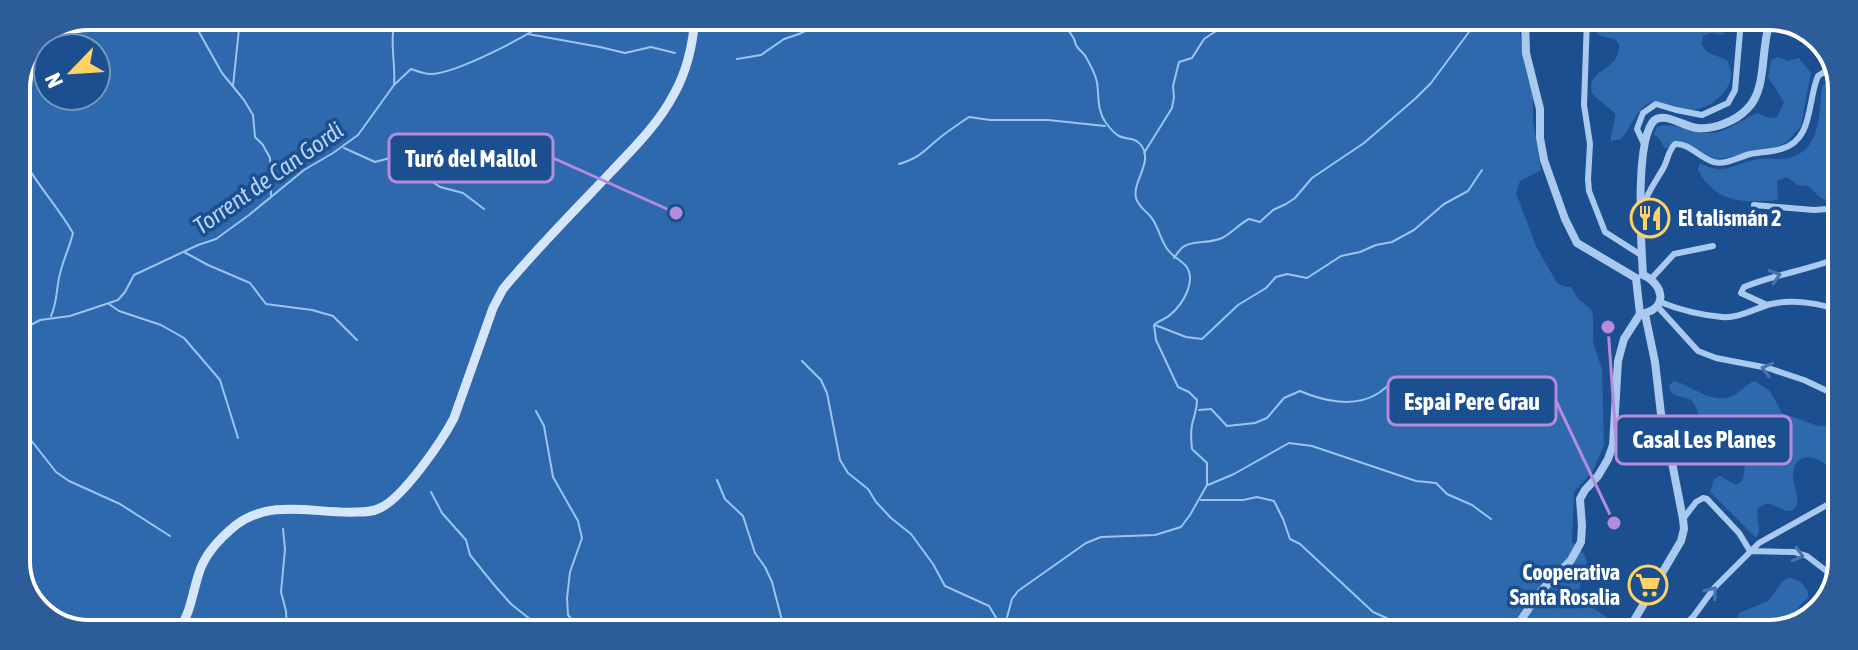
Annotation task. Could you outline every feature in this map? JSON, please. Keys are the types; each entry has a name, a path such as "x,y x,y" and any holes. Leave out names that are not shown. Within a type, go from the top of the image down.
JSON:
{"main road":[{"path":"184,620 207,555 239,523 272,510 374,511 399,494 439,443 454,418 493,308 503,289 665,109 675,94 688,59 693,30"}],"street":[{"path":"1525,30 1526,53 1540,109 1544,160 1577,243 1643,277 1659,292 1659,305 1698,351 1716,358 1768,368 1828,391"},
{"path":"1587,30 1584,105 1590,144 1589,191 1605,232 1641,255"},
{"path":"1644,144 1637,129 1643,113 1656,104 1702,115 1728,103 1735,90 1740,30"},
{"path":"1634,620 1681,541 1684,529 1661,414 1655,362 1642,314 1644,144 1651,124 1659,118 1693,128 1705,128 1729,121 1746,110 1758,91 1769,30"},
{"path":"1641,211 1675,144 1682,144 1719,163 1786,147 1796,141 1805,128 1818,76 1825,71"},
{"path":"1754,205 1828,209"},
{"path":"1643,277 1674,254 1713,246"},
{"path":"1767,305 1741,293 1744,287 1784,272 1828,262"},
{"path":"1521,620 1540,592 1571,560 1581,542 1580,499 1598,476 1613,445 1618,361 1624,339 1642,314 1659,305 1724,318 1767,305 1797,302 1828,307"},
{"path":"1683,519 1696,502 1707,499 1739,533 1750,551"},
{"path":"1690,620 1715,587 1750,551 1828,505"},
{"path":"1750,551 1794,552 1807,556 1827,572"}],"shaded area":[{"path":"89,30 1520,30 1533,97 1533,121 1541,170 1520,181 1516,193 1537,248 1557,283 1571,287 1578,299 1591,309 1593,343 1602,369 1604,445 1593,471 1574,492 1572,542 1586,560 1579,593 1585,603 1611,620 89,620 70,617 56,610 42,597 34,584 30,565 32,73 32,112 112,112 112,32 73,32"},
{"path":"1596,30 1719,30 1726,35 1711,33 1703,36 1702,45 1707,52 1727,60 1730,82 1717,100 1698,109 1677,109 1659,102 1647,104 1621,139 1611,141 1615,114 1593,94 1591,86 1596,76 1616,58 1619,45 1616,40 1598,34"},
{"path":"1777,57 1788,61 1799,58 1811,73 1801,126 1787,142 1774,148 1718,159 1673,144 1665,149 1654,134 1657,127 1663,126 1716,132 1758,113 1775,118 1784,102 1768,77 1771,60"},
{"path":"1828,83 1828,200 1787,177 1777,181 1778,199 1772,201 1730,198 1706,182 1698,170 1700,163 1722,169 1759,159 1792,157 1802,152 1814,137 1822,86"},
{"path":"1674,381 1710,396 1725,398 1755,381 1770,391 1782,413 1818,426 1828,426 1828,466 1811,458 1798,461 1793,472 1797,505 1793,510 1786,511 1768,503 1758,508 1759,530 1756,538 1710,492 1714,479 1720,476 1736,485 1742,481 1745,458 1740,442 1730,433 1719,434 1697,444 1688,440 1683,426 1696,419 1697,409 1691,400 1671,392 1669,385"},
{"path":"1795,579 1808,592 1808,598 1799,606 1799,612 1777,619 1736,620 1739,613 1768,601 1783,581"}],"waterway":[{"path":"196,30 222,73 253,115 255,137 270,158 271,195"},
{"path":"233,86 239,30"},
{"path":"394,30 394,84"},
{"name":"Torrent de Can Gordi","path":"30,325 40,320 70,316 118,300 134,275 216,239 304,170 358,135 394,85 411,69 430,74 458,67 534,30"},
{"path":"737,59 761,55 784,39 807,30"},
{"path":"1068,30 1094,73 1103,118 1116,134 1136,141 1144,151 1137,201 1154,221 1168,250 1189,272 1184,299 1170,315 1155,324"},
{"path":"1144,153 1172,108 1179,62 1192,58 1204,39 1218,30"},
{"path":"1174,258 1186,245 1222,238 1249,219 1260,222 1273,210 1295,198 1312,178 1364,143 1416,98 1471,30"},
{"path":"528,34 625,53 651,47 675,53"},
{"path":"899,164 918,156 969,117 1105,126"},
{"path":"344,148 375,162 390,158 403,161 440,187 463,193 484,209"},
{"path":"1155,325 1186,337 1202,339 1238,305 1266,288 1276,277 1287,274 1307,278 1341,256 1392,242 1414,230 1444,204 1468,191 1482,170"},
{"path":"30,171 73,233 59,276 51,316"},
{"path":"184,252 250,283 266,304 333,316 357,340"},
{"path":"109,304 184,338 220,380 238,438"},
{"path":"1006,620 1012,599 1018,591 1086,543 1101,537 1155,535 1181,527 1207,485 1207,463 1192,449 1191,428 1197,400 1178,387 1156,340 1154,325"},
{"path":"802,361 821,380 827,393 840,460 848,473 868,489 891,518 911,534 945,586 989,606 998,620"},
{"path":"1199,410 1211,409 1227,426 1255,423 1267,418 1284,398 1300,391 1328,400 1358,401 1377,394 1392,382 1412,377 1470,397 1534,390"},
{"path":"536,411 544,426 553,477 578,521 582,538 570,572 567,598 568,615 572,620"},
{"path":"30,439 56,472 120,504 170,536"},
{"path":"1208,485 1289,443 1312,446 1416,481 1436,483 1447,494 1472,505 1491,519"},
{"path":"717,480 725,499 743,516 755,553 772,582 782,620"},
{"path":"431,492 442,513 466,540 470,555 511,604 531,620"},
{"path":"1201,500 1257,497 1274,501 1290,539 1300,544 1373,612 1391,620"},
{"path":"283,529 285,549 281,592 286,620"}],"place":[{"name":"Turó del Mallol","path":"676,213"},
{"name":"El talismán 2","path":"1650,218"},
{"name":"Casal Les Planes","path":"1608,327"},
{"name":"Espai Pere Grau","path":"1614,523"},
{"name":"Cooperativa Santa Rosalia","path":"1648,585"}]}
